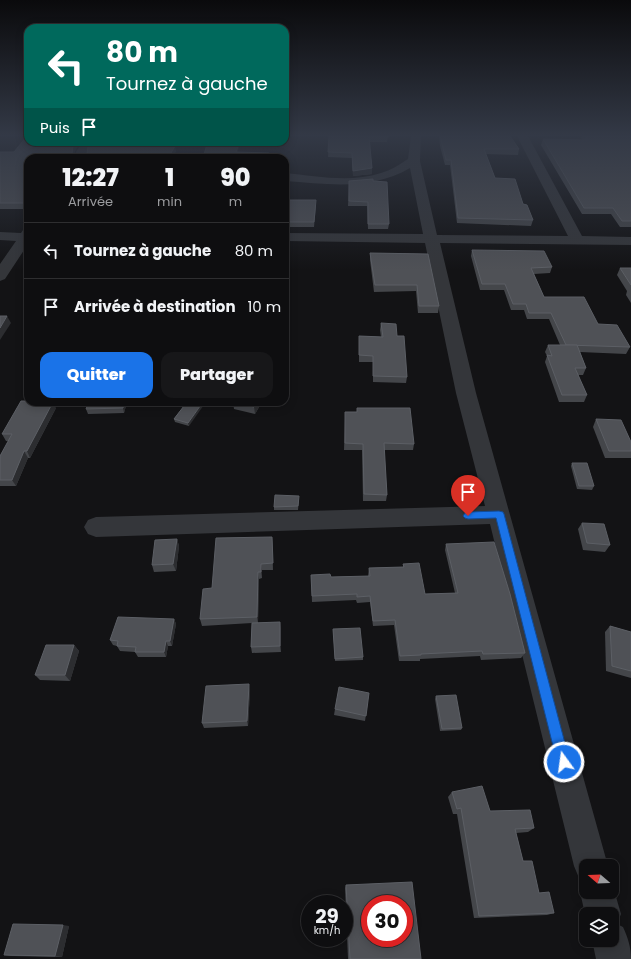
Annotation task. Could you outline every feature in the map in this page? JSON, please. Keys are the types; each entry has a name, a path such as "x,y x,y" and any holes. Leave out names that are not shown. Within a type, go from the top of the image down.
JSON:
{"street":[{"path":"418,181 466,393 589,859"},
{"path":"546,181 578,241"},
{"path":"0,236 24,235"},
{"path":"289,237 631,241"},
{"path":"0,276 24,240"},
{"path":"96,527 499,514"},
{"path":"612,947 615,959"}],"building":[{"path":"0,181 24,181 24,203 0,203"},
{"path":"349,181 387,182 389,224 368,224 368,202 349,201"},
{"path":"454,181 516,181 523,204 527,205 533,220 458,218"},
{"path":"568,181 631,181 631,221 622,221 613,208 584,208"},
{"path":"289,200 316,200 314,222 289,222"},
{"path":"472,250 544,251 552,267 531,268 544,297 584,297 598,324 617,325 630,347 566,345 551,313 529,313 526,304 513,304 505,284 482,284"},
{"path":"370,253 428,254 439,306 419,306 417,285 375,285"},
{"path":"620,268 631,268 631,285"},
{"path":"0,316 7,316 0,328"},
{"path":"381,323 396,324 397,336 404,336 407,377 373,376 373,356 359,355 359,336 383,337"},
{"path":"548,345 577,345 586,368 575,368 587,395 562,395 547,355 552,356"},
{"path":"21,401 24,401 24,406 51,406 27,451 24,451 12,480 0,480 0,456 12,434 2,434"},
{"path":"87,406 123,406 123,408 86,409"},
{"path":"184,406 200,406 188,423 174,419"},
{"path":"357,408 410,408 414,444 384,443 387,495 364,494 363,444 345,443 345,412 357,412"},
{"path":"596,419 621,420 631,442 631,451 609,451"},
{"path":"572,463 587,463 594,486 579,486"},
{"path":"275,495 299,496 298,506 274,507"},
{"path":"582,523 604,524 610,545 587,543"},
{"path":"272,537 273,563 261,564 261,572 258,572 257,617 200,619 203,589 212,588 216,538"},
{"path":"177,539 173,564 152,565 155,540"},
{"path":"494,542 510,594 525,653 483,654 482,651 400,656 395,620 373,621 370,596 357,597 357,594 312,596 311,575 330,574 331,577 370,576 369,568 404,567 403,564 419,563 425,594 458,593 446,544"},
{"path":"118,617 174,619 170,641 166,641 164,652 135,652 136,647 117,646 118,641 110,640"},
{"path":"280,622 280,646 251,647 252,623"},
{"path":"610,626 631,632 631,671 612,666"},
{"path":"360,628 363,657 335,659 333,629"},
{"path":"46,645 74,645 65,675 35,675"},
{"path":"249,684 247,721 202,723 206,686"},
{"path":"339,687 369,693 366,716 335,709"},
{"path":"456,695 462,728 442,729 436,696"},
{"path":"482,786 490,811 530,810 534,828 515,829 523,861 532,861 539,893 549,892 554,913 479,916 461,808 457,809 452,792"},
{"path":"412,882 421,959 350,959 349,947 353,947 353,895 347,895 346,885"},
{"path":"13,924 63,925 55,956 4,955"}],"route":[{"path":"468,516 499,514 564,762"}]}
